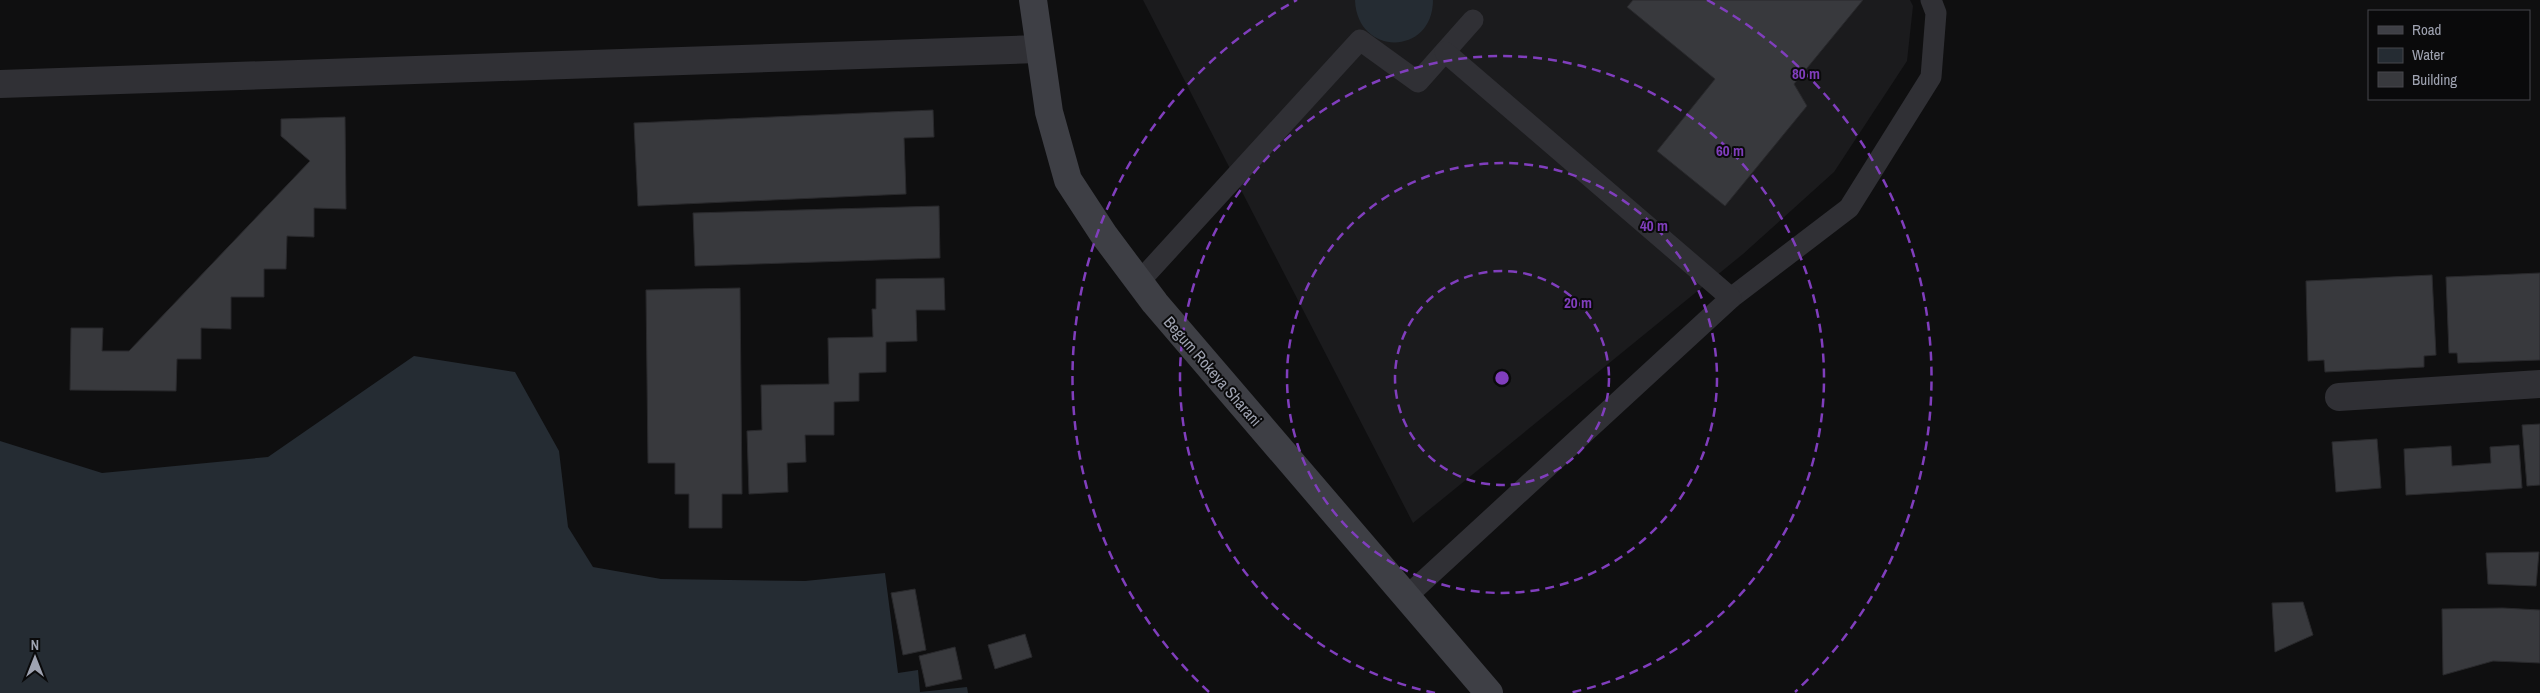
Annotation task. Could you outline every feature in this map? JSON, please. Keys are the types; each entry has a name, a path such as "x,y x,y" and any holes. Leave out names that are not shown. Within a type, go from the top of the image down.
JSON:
{"street":[{"name":"Begum Rokeya Sharani","path":"1033,0 1038,49 1049,112 1068,180 1104,235 1138,282 1489,693"},
{"path":"0,84 1038,49"},
{"path":"2339,397 2540,384"}],"lane":[{"path":"1406,597 1731,298 1848,208 1931,77 1936,13 1931,0"},
{"path":"1138,282 1360,40 1418,82 1473,20"},
{"path":"1444,52 1731,298"}],"shaded area":[{"path":"1143,0 1910,0 1913,6 1907,61 1834,172 1743,254 1413,523"}],"water":[{"path":"1355,0 1433,0 1430,18 1421,32 1409,40 1395,42 1381,40 1368,32 1359,19"},
{"path":"414,356 515,372 559,451 568,527 593,567 661,579 805,581 885,573 898,673 918,670 920,692 967,687 968,693 0,693 0,441 102,473 268,457"}],"building":[{"path":"1633,0 1863,0 1794,84 1807,106 1725,206 1657,151 1715,79 1627,7"},
{"path":"933,110 934,137 904,138 906,194 638,206 634,123"},
{"path":"345,117 346,209 314,208 314,237 287,236 286,269 264,269 264,297 231,297 231,329 201,328 201,359 177,359 176,391 70,390 71,328 103,328 102,351 129,351 310,161 281,136 281,119"},
{"path":"939,206 940,258 695,266 693,213"},
{"path":"2540,273 2540,360 2458,363 2457,353 2449,353 2446,277"},
{"path":"2432,275 2436,355 2424,356 2424,367 2325,372 2324,360 2308,361 2306,281"},
{"path":"944,278 945,310 916,310 917,341 886,342 886,372 859,373 859,401 834,402 834,435 805,435 806,462 787,463 788,492 749,494 747,431 762,430 761,385 829,384 828,338 873,337 872,309 876,309 876,279"},
{"path":"740,288 742,494 722,494 722,528 689,528 689,494 675,494 675,463 648,463 646,290"},
{"path":"2540,424 2540,485 2527,486 2522,425"},
{"path":"2377,439 2381,488 2336,492 2332,442"},
{"path":"2519,445 2522,488 2406,495 2404,449 2451,446 2452,466 2491,463 2490,447"},
{"path":"2539,552 2536,586 2488,584 2486,553"},
{"path":"915,589 926,650 903,655 891,593"},
{"path":"2303,602 2313,635 2275,652 2272,603"},
{"path":"2503,608 2540,610 2540,663 2493,661 2443,675 2442,609"},
{"path":"1025,634 1032,657 995,669 988,645"},
{"path":"955,647 962,679 926,687 919,656"}]}
